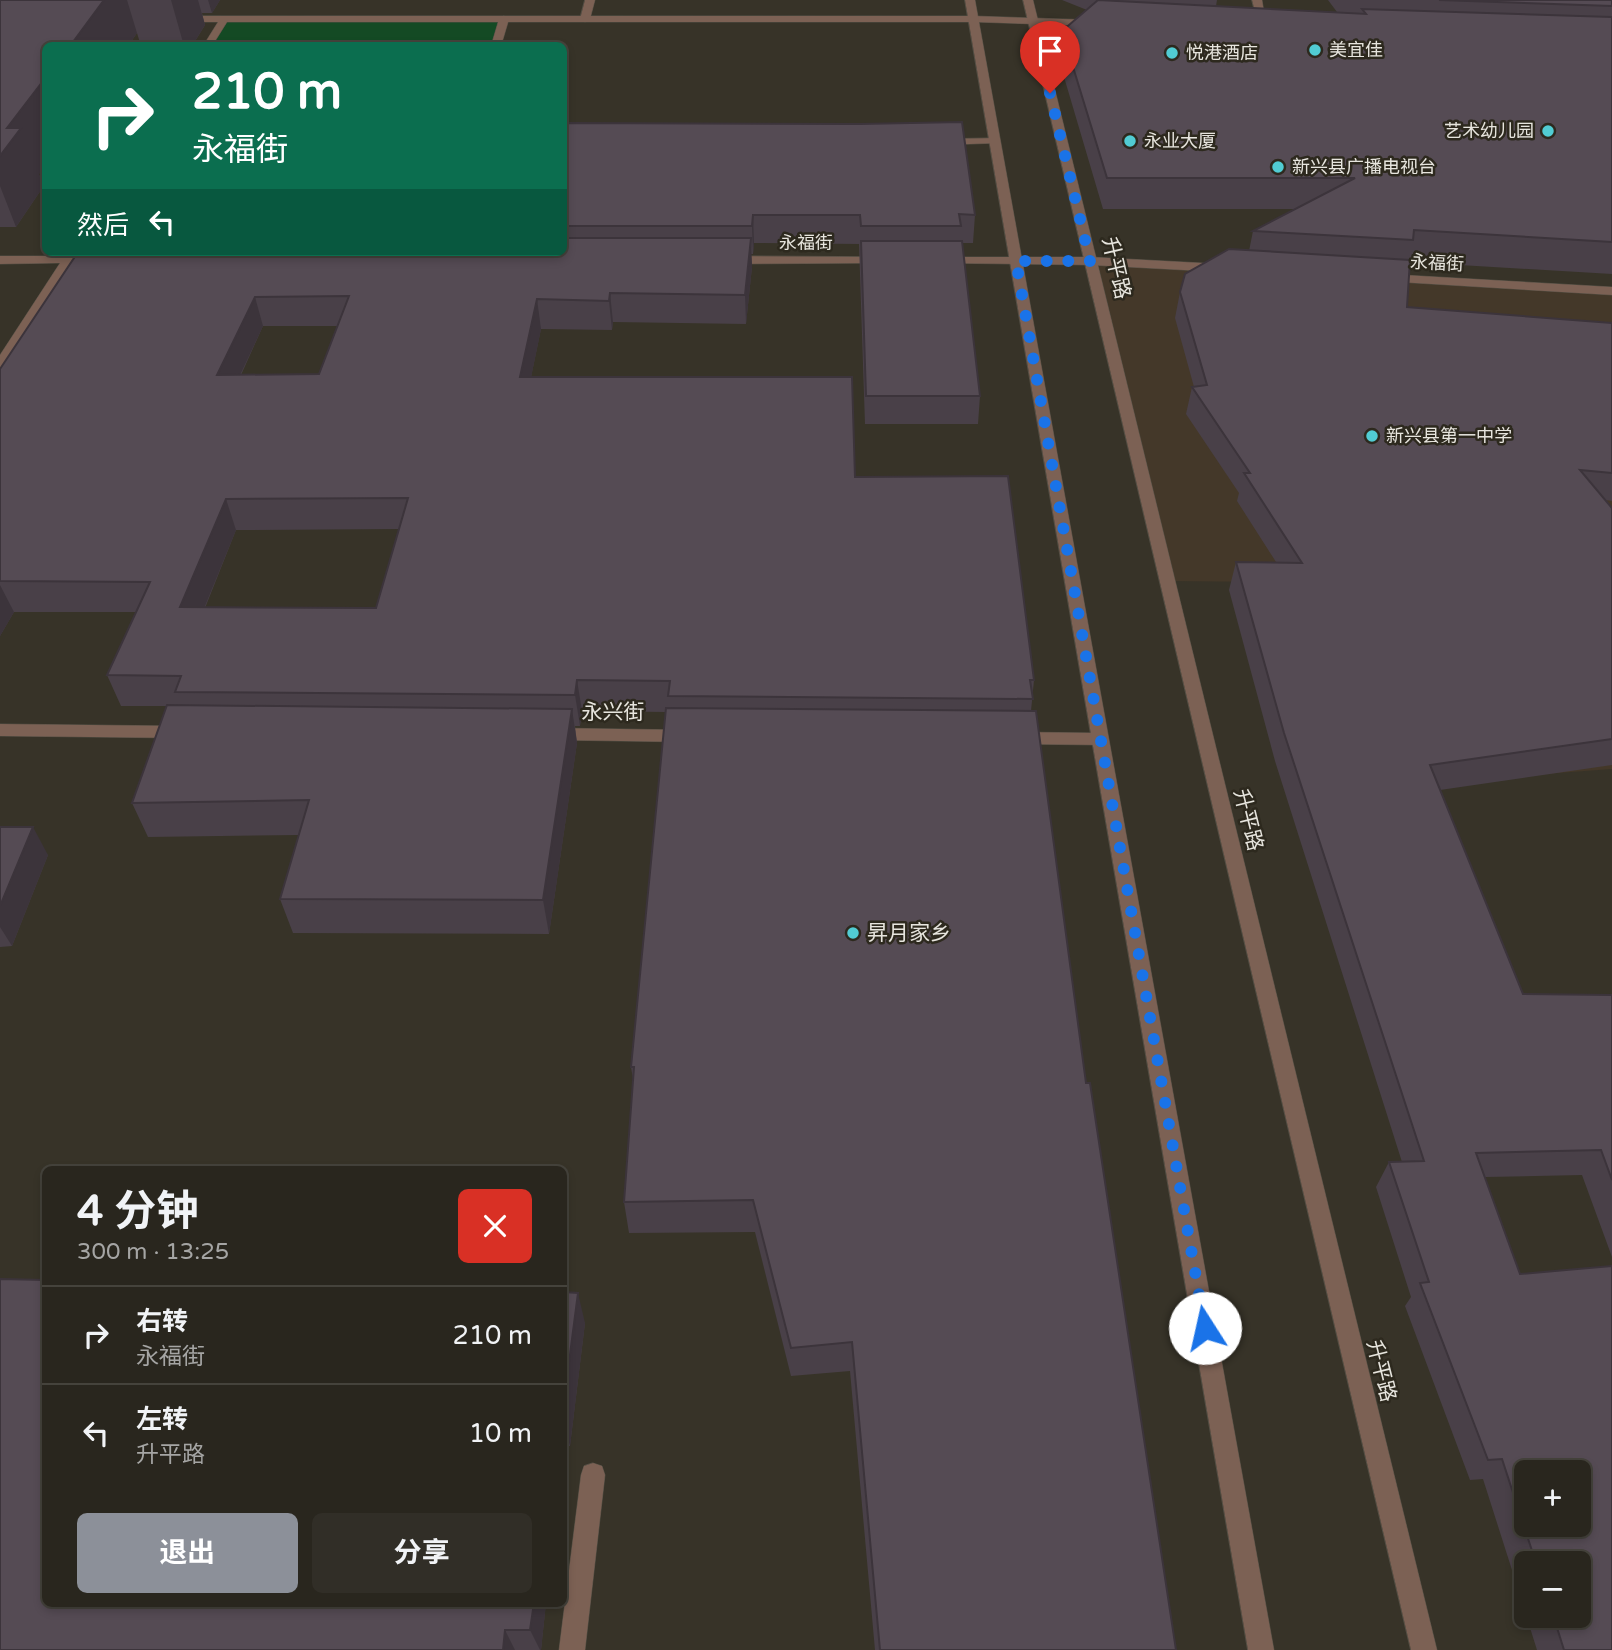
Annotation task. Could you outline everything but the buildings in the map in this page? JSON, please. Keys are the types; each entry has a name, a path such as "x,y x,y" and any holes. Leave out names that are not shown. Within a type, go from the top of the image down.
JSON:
{"street":[{"path":"585,19 590,0"},
{"path":"970,0 1262,1650"},
{"name":"升平路","path":"1028,0 1424,1650"},
{"path":"1257,0 1264,28"},
{"path":"172,19 974,19 1101,23"},
{"path":"210,42 225,19"},
{"path":"497,42 504,19"},
{"path":"1250,28 1276,29"},
{"path":"925,142 995,141"},
{"path":"0,365 70,256"},
{"path":"0,260 70,256 110,260"},
{"name":"永福街","path":"710,260 891,261"},
{"path":"933,261 1090,261 1241,270"},
{"name":"永福街","path":"1379,278 1612,291"},
{"path":"0,730 195,732"},
{"name":"永兴街","path":"543,734 710,736"},
{"path":"1003,738 1100,739"},
{"path":"572,1650 593,1475"}],"shaded area":[{"name":"新兴县第一中学","path":"1090,261 1612,291 1612,769 1450,781 1365,583 1167,581"}],"green space":[{"path":"224,19 504,19 497,42 210,42"}],"place":[{"name":"美宜佳","path":"1315,50"},
{"name":"悦港酒店","path":"1172,53"},
{"name":"艺术幼儿园","path":"1548,131"},
{"name":"永业大厦","path":"1130,141"},
{"name":"新兴县广播电视台","path":"1278,167"},
{"name":"新兴县第一中学","path":"1372,436"},
{"name":"昇月家乡","path":"853,933"}],"route":[{"path":"1050,93 1090,261 1016,261 1205,1328"}]}
